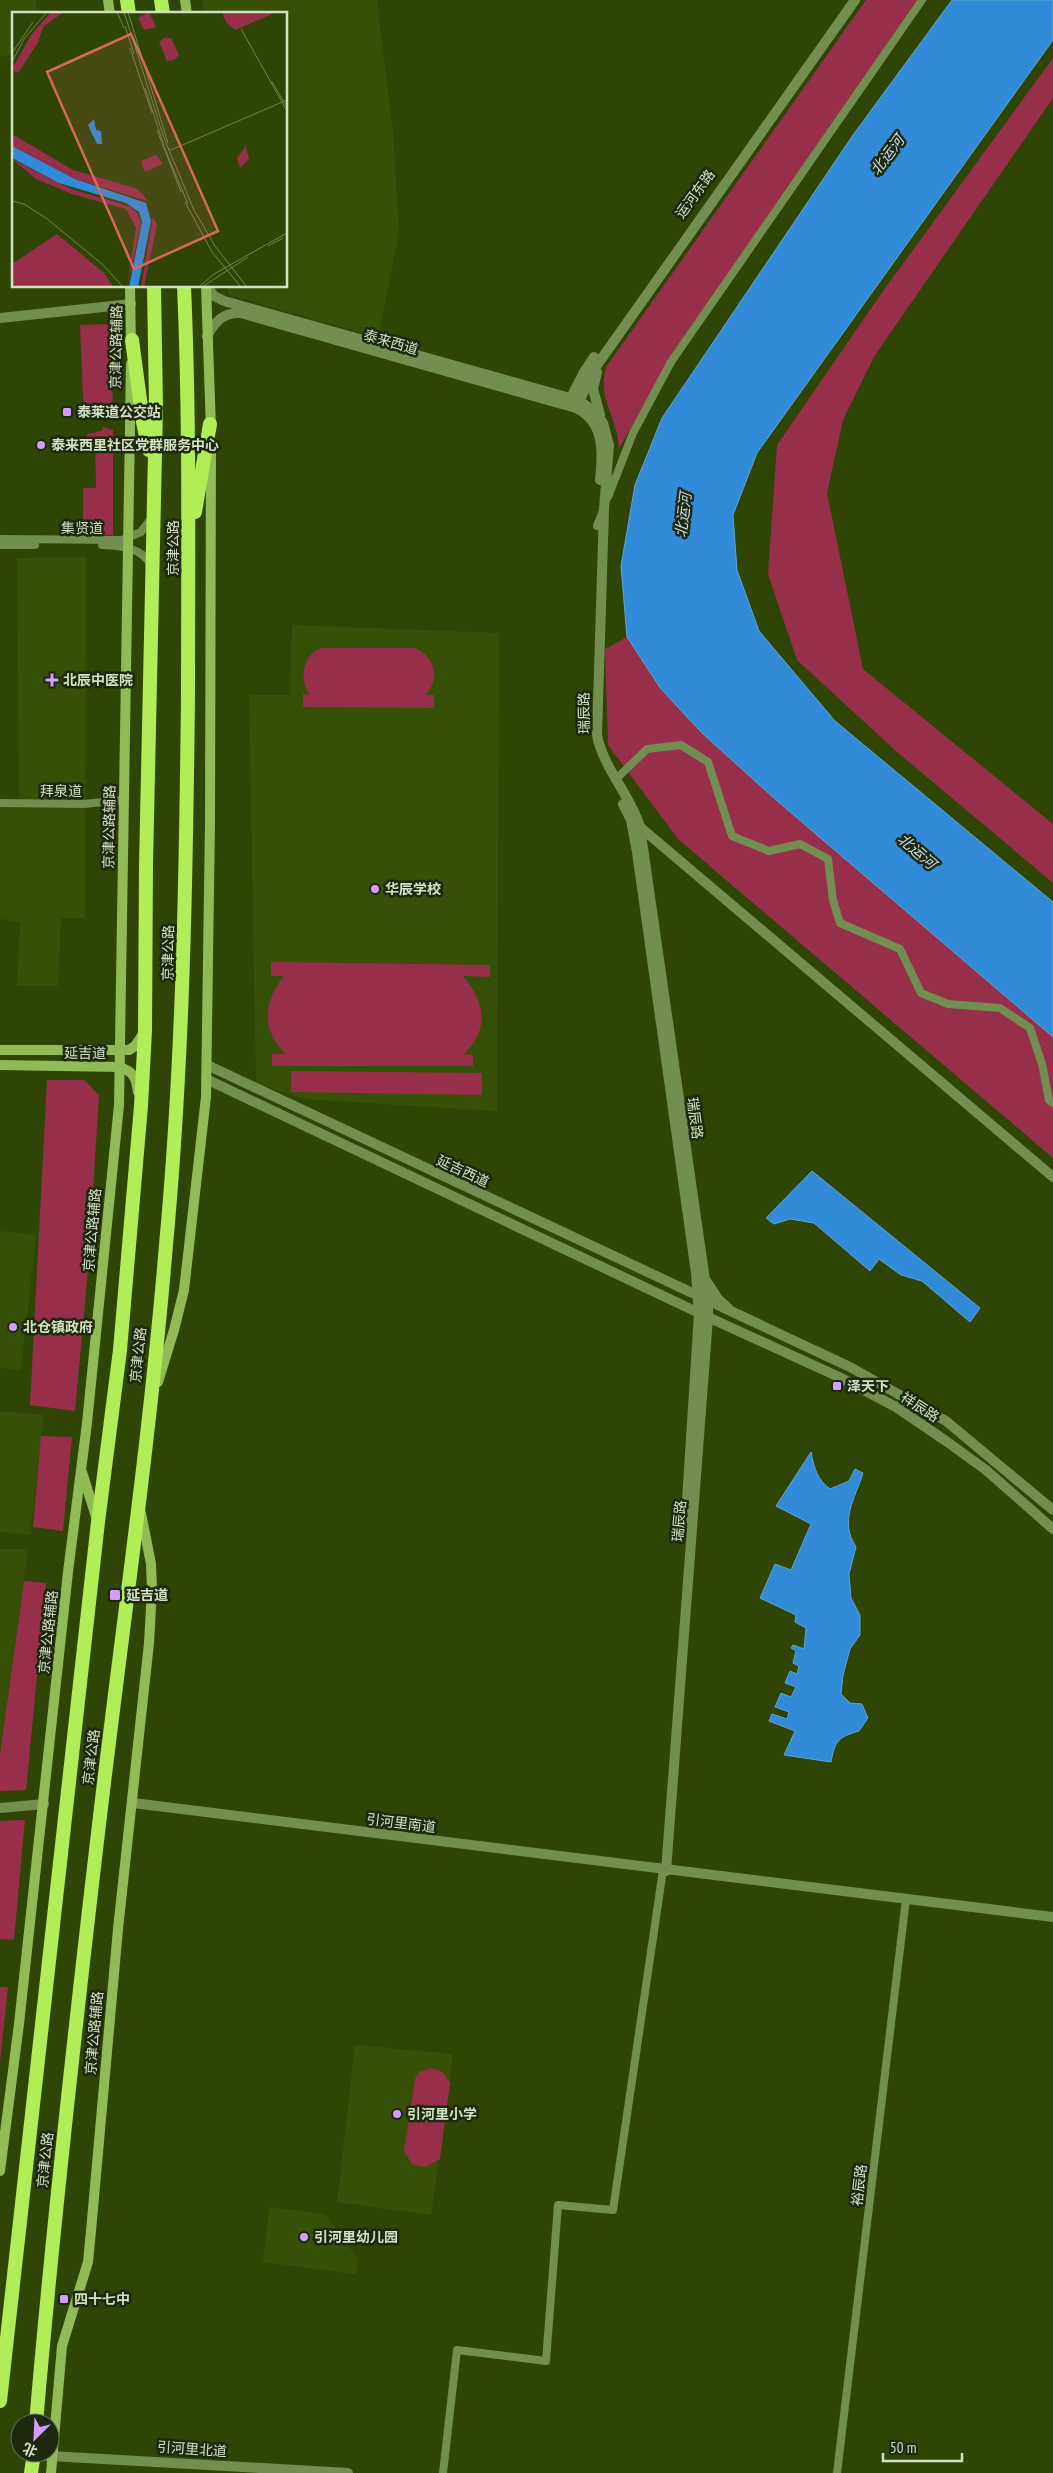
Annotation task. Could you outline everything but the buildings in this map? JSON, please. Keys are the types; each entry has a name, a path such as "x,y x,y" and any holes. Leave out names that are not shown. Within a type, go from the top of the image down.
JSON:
{"highway":[{"name":"京津公路","path":"0,2401 98,1522 120,1350 141,1106 145,1031 146,865 153,569 156,342 154,288"},
{"name":"京津公路","path":"37,2413 49,2266 71,2065 139,1504 166,1248 183,991 189,540 184,288"},
{"path":"132,340 143,422 154,475"},
{"path":"189,540 210,424"}],"main road":[{"name":"京津公路辅路","path":"0,2171 20,2024 119,1104 132,340 130,288"},
{"path":"148,1414 174,1330 184,1290 207,1065 210,821 210,424 206,288"},
{"name":"延吉道","path":"0,1050 129,1050 135,1046 145,1031"},
{"name":"延吉道","path":"0,1065 120,1067 134,1075 141,1106"},
{"path":"81,1468 98,1522"},
{"name":"京津公路辅路","path":"57,2413 62,2346 81,2288 90,2246 118,1929 150,1642 151,1564 139,1504"}],"street":[{"name":"运河东路","path":"576,402 584,372 849,0"},
{"path":"576,402 605,354 856,0"},
{"path":"597,526 625,451 671,362 922,0"},
{"name":"泰来西道","path":"208,288 214,296 224,301 576,402"},
{"path":"0,318 131,304"},
{"name":"泰来西道","path":"207,336 217,321 228,314 241,313 576,402"},
{"path":"603,423 593,388 605,354"},
{"name":"瑞辰路","path":"576,402 591,419 600,436 602,456 597,526 590,722 592,739 600,765 631,820 700,1273 708,1301 704,1316 663,1870"},
{"name":"瑞辰路","path":"576,402 596,413 603,423 610,445 604,509 597,724 602,754 615,780 631,805 640,827 700,1273 698,1296 704,1316"},
{"path":"128,543 146,528 153,515"},
{"name":"集贤道","path":"0,539 128,543 144,556 153,569"},
{"name":"集贤道","path":"0,545 128,543"},
{"path":"615,780 647,749 680,745 708,762 732,836 769,851 800,844 828,859 833,900 840,923 900,949 921,993 948,1004 1000,1008 1030,1028 1042,1064 1049,1100 1053,1103"},
{"name":"拜泉道","path":"0,803 84,804 123,800"},
{"path":"631,820 1053,1177"},
{"name":"延吉西道","path":"207,1065 708,1301"},
{"name":"延吉西道","path":"206,1079 704,1316"},
{"path":"700,1273 718,1299 737,1315"},
{"path":"708,1301 730,1328"},
{"name":"祥辰路","path":"708,1301 850,1367 946,1420 1053,1510"},
{"name":"祥辰路","path":"704,1316 839,1377 896,1407 986,1470 1053,1529"},
{"name":"引河里南道","path":"133,1803 1053,1917"},
{"path":"0,1808 44,1804"},
{"path":"443,2473 457,2350 546,2361 558,2205 613,2210 663,1870"},
{"name":"裕辰路","path":"837,2473 906,1899"},
{"name":"引河里北道","path":"60,2456 121,2458 348,2473"}],"shaded area":[{"path":"0,0 35,0 38,12 12,12 12,54 0,57"},
{"path":"203,0 377,0 393,131 399,232 378,338 228,294 228,288 288,288 288,12 204,12"},
{"path":"866,0 917,0 669,359 619,449 618,438 604,389 606,367"},
{"path":"1053,58 1053,98 875,355 843,420 827,493 863,669 1053,824 1053,883 896,751 797,660 768,574 777,445 883,291"},
{"path":"109,324 113,405 108,411 91,411 85,407 83,398 80,325"},
{"path":"103,427 113,430 113,535 83,535 83,488 96,488 95,438 87,438 87,434 102,431"},
{"name":"北辰中医院","path":"86,557 85,918 61,918 58,986 17,986 20,922 0,919 0,803 19,803 17,558"},
{"name":"华辰学校","path":"292,625 499,633 497,1111 303,1099 256,1083 249,695 290,695"},
{"path":"627,637 661,689 703,734 775,799 1053,1037 1053,1158 678,839 608,745 605,649"},
{"path":"322,648 415,648 428,657 434,669 433,682 426,695 434,695 434,708 303,707 303,694 310,695 304,682 304,668 310,656"},
{"path":"271,962 490,965 490,977 463,976 476,996 482,1015 478,1035 464,1054 473,1055 473,1066 272,1066 272,1054 286,1054 278,1045 269,1026 269,1006 272,996 284,976 271,976"},
{"path":"291,1071 482,1073 482,1095 291,1092"},
{"path":"47,1080 85,1080 99,1096 88,1270 75,1411 30,1405"},
{"name":"北仓镇政府","path":"0,1231 36,1235 21,1370 0,1368"},
{"path":"0,1411 44,1415 30,1535 0,1532"},
{"path":"41,1436 72,1437 63,1531 33,1527"},
{"path":"0,1549 28,1549 0,1754"},
{"path":"24,1581 46,1583 26,1790 0,1791 0,1754"},
{"path":"25,1820 14,1940 0,1939 0,1821"},
{"path":"0,1987 8,1987 0,2062"},
{"name":"引河里小学","path":"355,2045 453,2054 431,2215 337,2202"},
{"path":"431,2068 443,2072 450,2083 440,2159 425,2167 412,2164 404,2151 415,2079 419,2072"},
{"name":"引河里幼儿园","path":"269,2207 325,2214 358,2259 356,2274 263,2262"}],"water":[{"name":"北运河","path":"952,0 1053,0 1053,40 757,453 733,515 737,570 759,631 835,721 1053,902 1053,1037 775,799 703,734 661,689 627,637 621,566 635,485 662,418 853,135"},
{"path":"812,1171 980,1308 970,1322 922,1281 901,1275 879,1259 870,1271 814,1223 790,1219 774,1224 766,1218"},
{"path":"811,1452 817,1473 830,1489 849,1481 855,1469 863,1473 850,1510 849,1519 851,1537 856,1547 849,1574 851,1598 860,1615 860,1635 850,1649 843,1675 841,1694 850,1703 862,1704 868,1718 859,1731 846,1735 839,1741 834,1749 831,1762 784,1755 795,1731 769,1721 772,1714 787,1719 789,1712 775,1707 781,1693 791,1697 796,1687 785,1683 790,1671 797,1674 799,1666 793,1663 796,1651 791,1648 793,1645 804,1649 806,1628 795,1622 796,1615 760,1598 775,1564 791,1570 811,1524 776,1506"}],"place":[{"name":"泰莱道公交站","path":"67,412"},
{"name":"泰来西里社区党群服务中心","path":"41,445"},
{"name":"北辰中医院","path":"52,680"},
{"name":"华辰学校","path":"375,889"},
{"name":"北仓镇政府","path":"13,1327"},
{"name":"泽天下","path":"837,1386"},
{"name":"延吉道","path":"115,1595"},
{"name":"引河里小学","path":"397,2114"},
{"name":"引河里幼儿园","path":"304,2237"},
{"name":"四十七中","path":"64,2299"}]}
